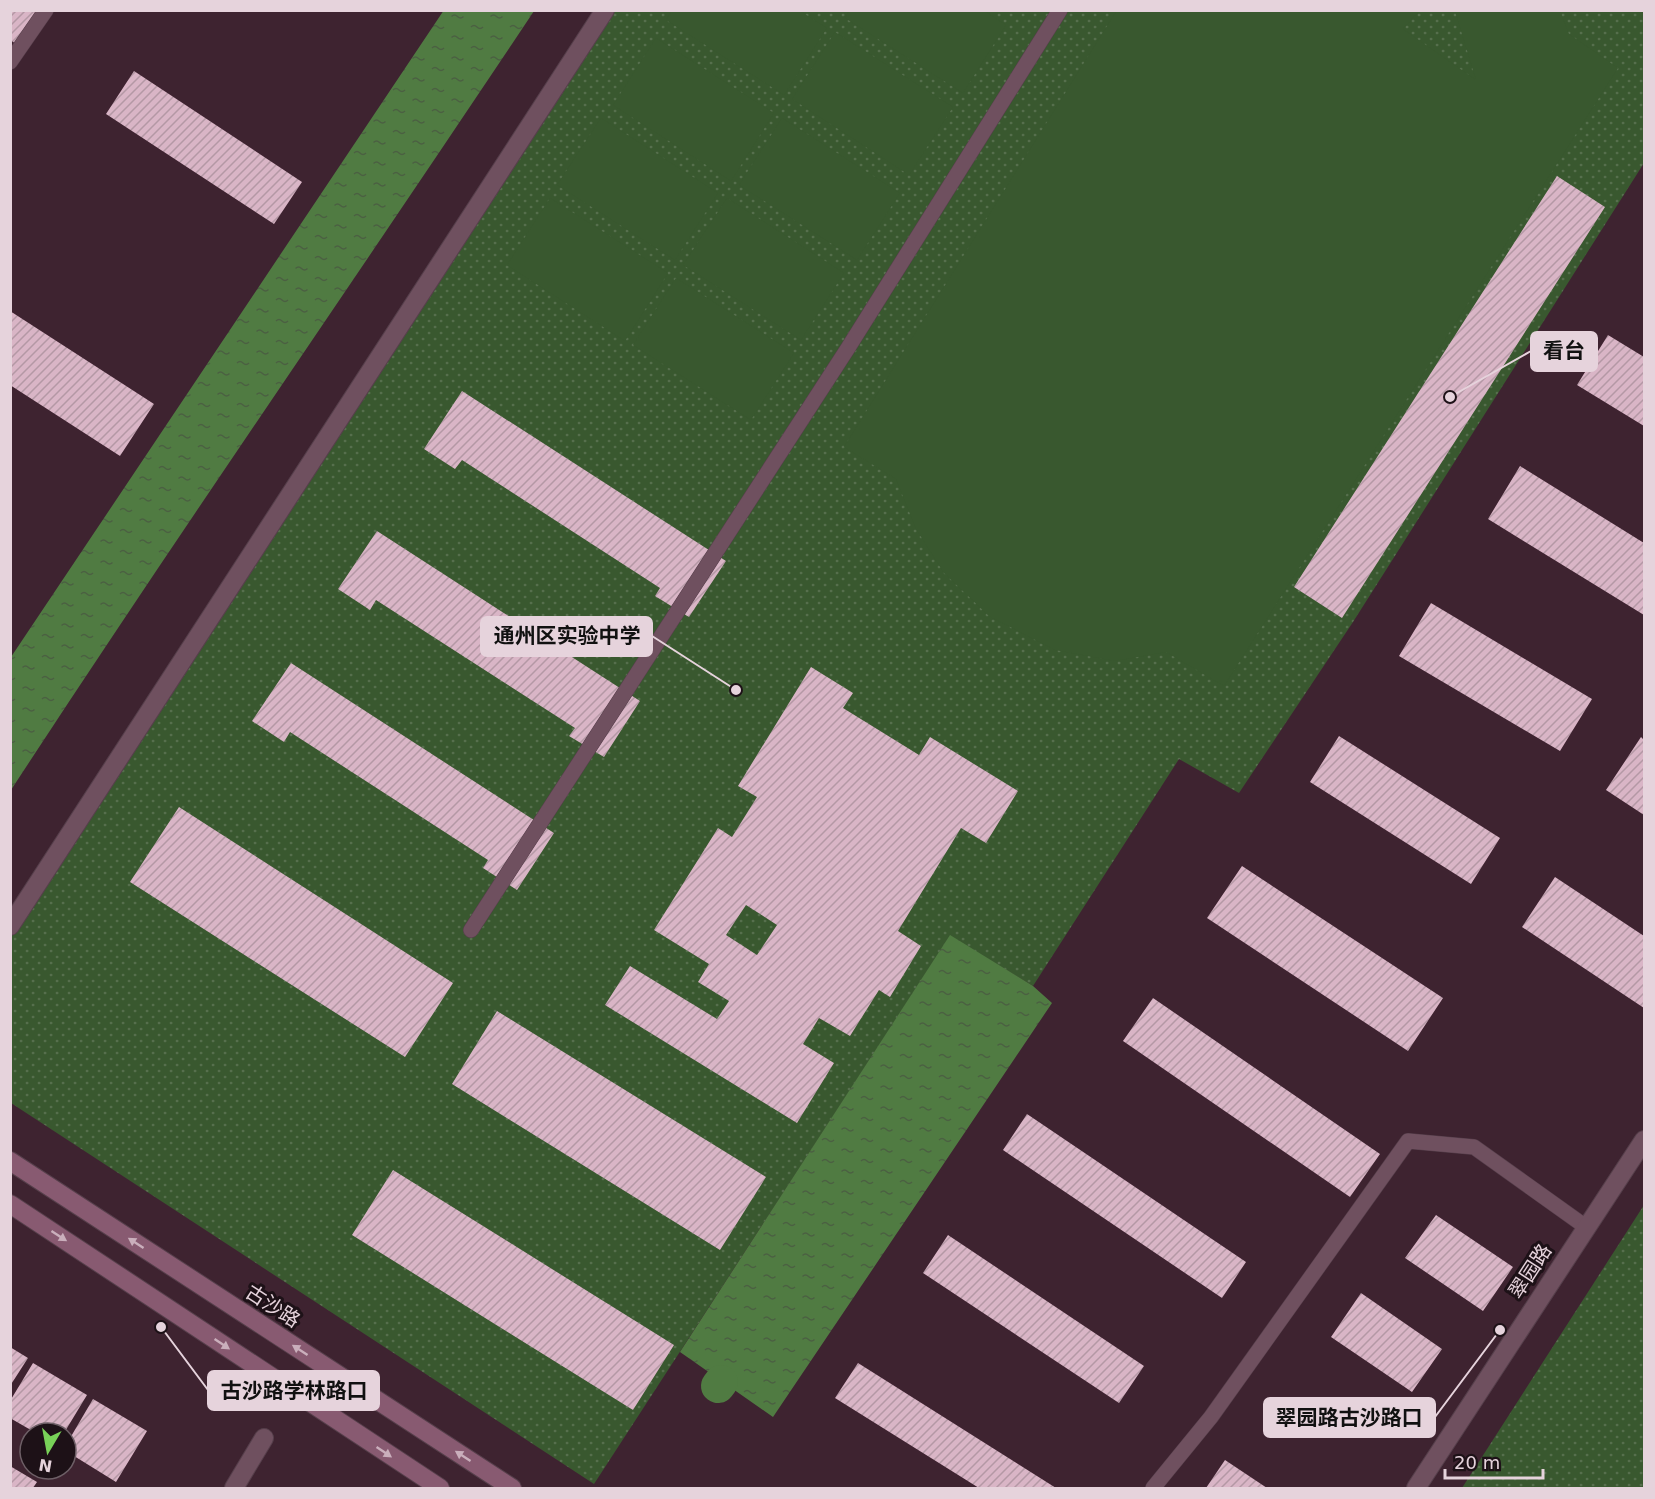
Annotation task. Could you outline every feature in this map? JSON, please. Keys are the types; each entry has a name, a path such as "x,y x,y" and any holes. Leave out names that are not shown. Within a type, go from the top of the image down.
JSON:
{"main road":[{"name":"古沙路","path":"10,1161 512,1488"},
{"path":"10,1204 440,1488"}],"street":[{"path":"10,926 605,10"},
{"name":"翠园路","path":"1416,1488 1644,1140"},
{"path":"234,1488 264,1438"}],"lane":[{"path":"10,62 46,10"},
{"path":"471,930 848,348 1060,10"},
{"path":"1153,1488 1211,1417 1408,1141 1474,1147 1586,1227"}],"shaded area":[{"path":"672,10 800,11 827,28 784,95 666,20"},
{"path":"983,10 1006,25 963,93 845,18 849,11"},
{"path":"1117,10 1419,11 1403,29 1476,80 1455,11 1560,11 1569,34 1618,68 1224,686 1166,652 1115,661 1055,650 989,616 944,573 916,529 896,479 844,447"},
{"path":"605,11 1644,11 1644,163 1353,622 1239,793 1179,759 1033,986 950,936 594,1484 11,1103 10,926"},
{"path":"835,32 953,107 909,175 792,99"},
{"path":"656,38 774,113 731,181 613,105"},
{"path":"601,118 718,193 675,260 557,185"},
{"path":"782,118 900,193 857,260 739,185"},
{"path":"550,198 668,273 625,341 507,265"},
{"path":"727,198 844,273 801,340 683,265"},
{"path":"676,278 794,353 751,420 633,345"},
{"path":"1644,1205 1644,1488 1462,1488"}],"water":[{"path":"444,10 534,11 11,790 11,657"},
{"path":"950,935 1033,986 1052,1003 773,1417 680,1352"}],"building":[{"path":"10,10 49,10 24,49 10,40"},
{"path":"134,71 302,182 274,224 106,114"},
{"path":"1557,176 1605,207 1342,618 1294,587"},
{"path":"10,311 154,404 120,456 10,385"},
{"path":"1608,335 1644,357 1644,426 1577,385"},
{"path":"462,391 726,561 689,617 655,596 660,588 462,460 455,469 424,449"},
{"path":"1520,466 1644,543 1644,615 1488,519"},
{"path":"377,531 640,701 604,757 569,736 575,728 376,600 370,610 338,589"},
{"path":"1431,603 1592,699 1560,751 1399,656"},
{"path":"291,663 554,833 517,890 483,868 488,860 290,732 284,742 252,721"},
{"path":"811,667 853,693 843,708 919,755 930,737 1018,791 986,843 961,828 898,931 921,946 890,997 879,990 850,1036 819,1018 803,1044 834,1063 797,1123 605,1005 630,966 717,1019 729,1001 698,982 709,964 654,930 718,828 732,837 757,797 738,786","holes":["746,905 777,925 757,955 726,935"]},
{"path":"1339,736 1500,838 1471,884 1310,782"},
{"path":"1641,737 1644,740 1644,815 1606,790"},
{"path":"179,807 453,983 405,1057 130,882"},
{"path":"1242,866 1443,998 1408,1051 1207,918"},
{"path":"1555,877 1644,936 1644,1008 1522,927"},
{"path":"1153,998 1380,1154 1350,1197 1123,1041"},
{"path":"497,1011 766,1177 720,1250 452,1084"},
{"path":"1027,1114 1246,1262 1222,1298 1003,1150"},
{"path":"393,1170 674,1345 633,1410 352,1235"},
{"path":"1436,1215 1513,1267 1483,1311 1405,1258"},
{"path":"948,1235 1144,1366 1119,1403 923,1273"},
{"path":"1361,1293 1442,1349 1412,1392 1331,1337"},
{"path":"10,1347 28,1358 10,1386"},
{"path":"33,1363 87,1395 71,1421 18,1423 10,1418 10,1401"},
{"path":"858,1363 1056,1488 979,1488 835,1398"},
{"path":"93,1399 147,1431 116,1482 78,1458 78,1425"},
{"path":"1225,1460 1267,1488 1206,1488"},
{"path":"10,1466 18,1471 18,1481 37,1482 33,1488 10,1488"}],"waterway":[{"path":"718,1386 721,1382"}],"place":[{"name":"看台","path":"1450,397"},
{"name":"通州区实验中学","path":"736,690"},
{"name":"古沙路学林路口","path":"161,1327"},
{"name":"翠园路古沙路口","path":"1500,1330"}]}
